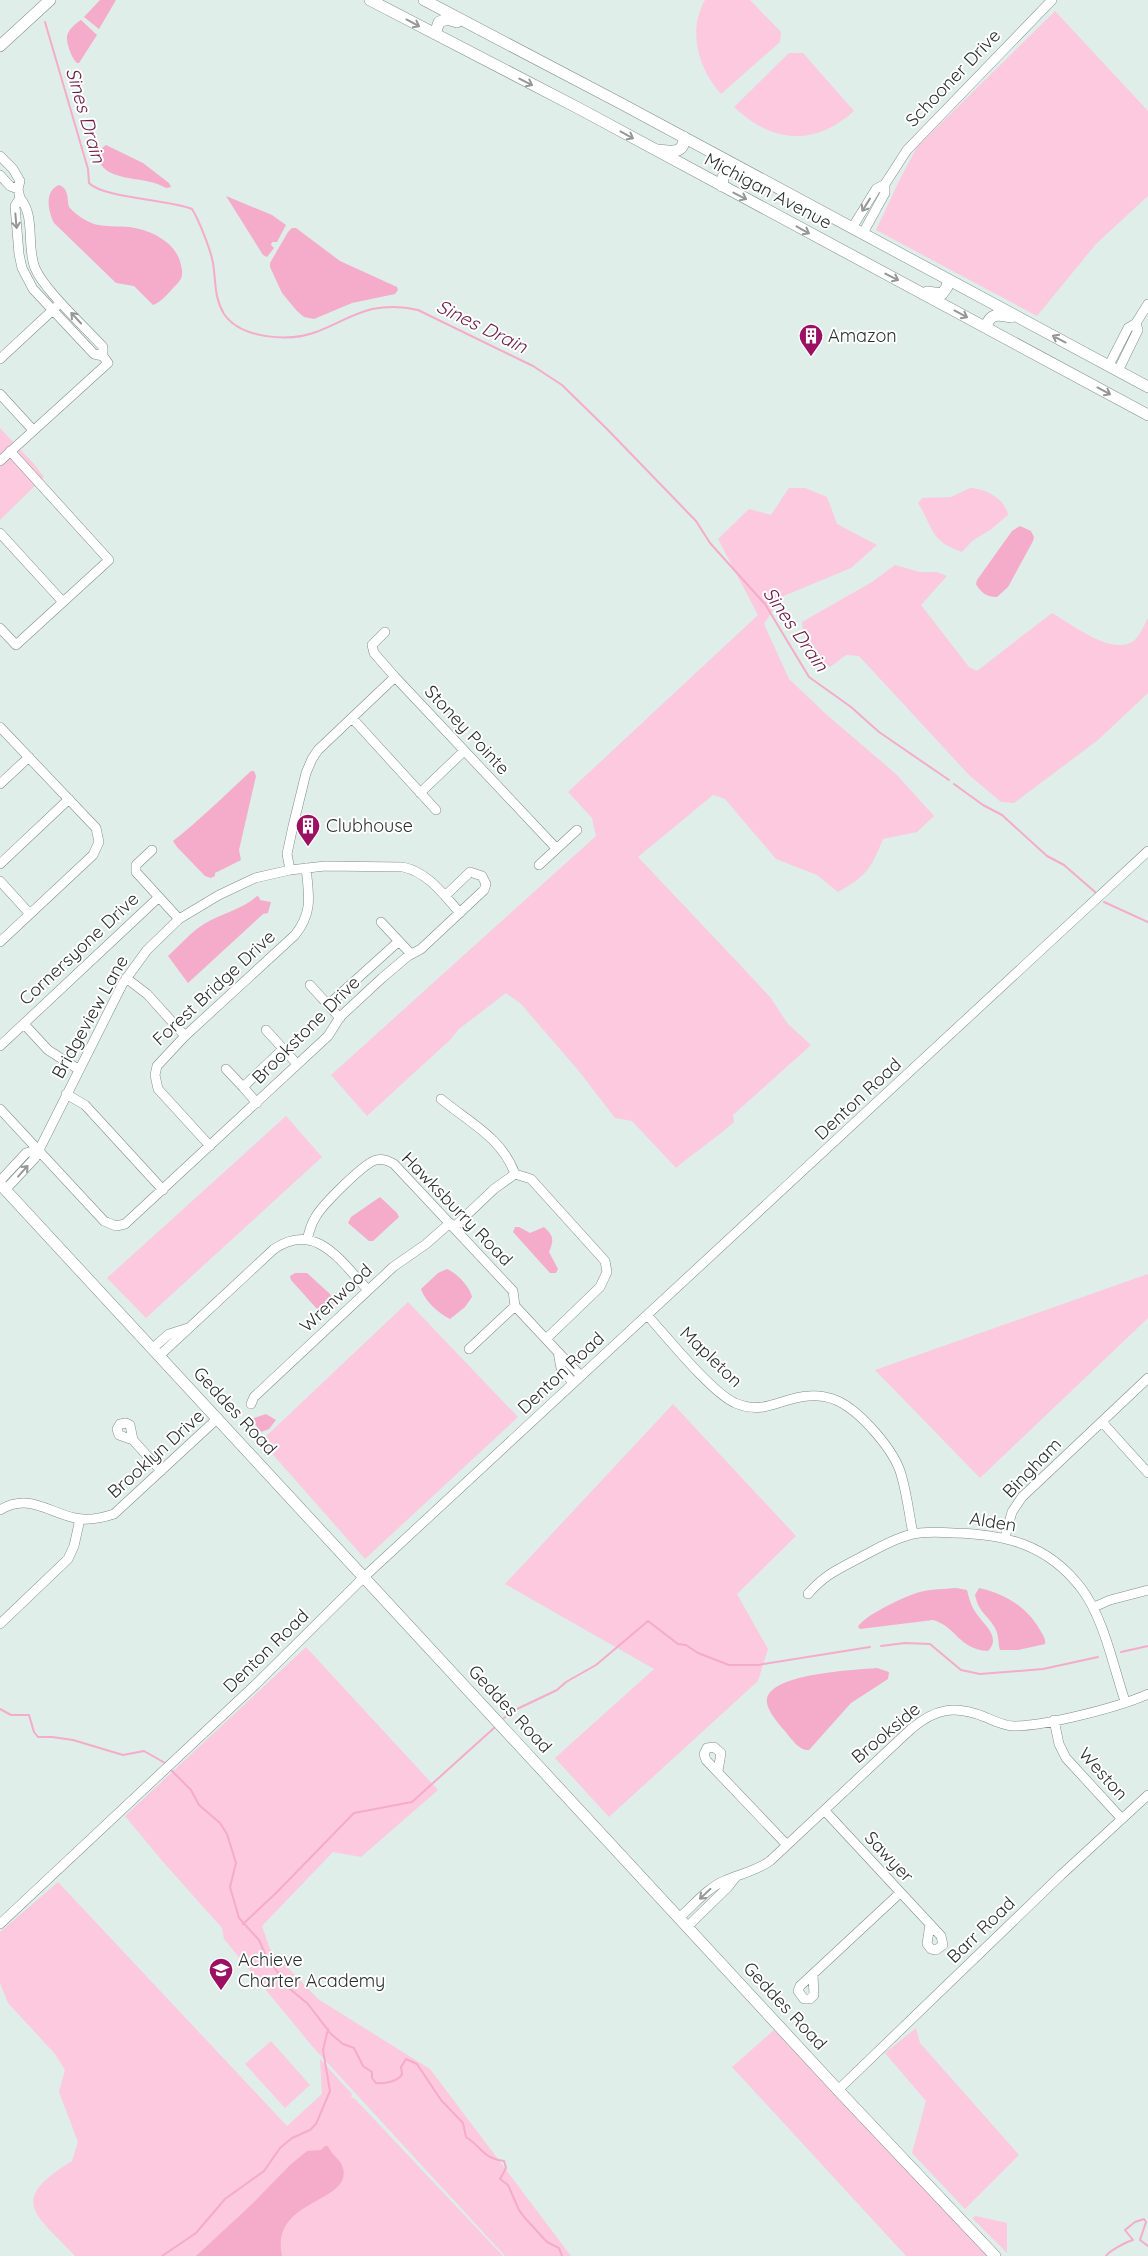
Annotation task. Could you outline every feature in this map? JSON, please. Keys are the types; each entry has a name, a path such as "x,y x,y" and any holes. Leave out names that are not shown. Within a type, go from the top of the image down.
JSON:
{"main road":[{"path":"0,46 50,0"},
{"name":"Michigan Avenue","path":"370,0 722,186 1148,415"},
{"name":"Michigan Avenue","path":"424,0 1148,386"},
{"path":"435,34 439,22 447,19 476,27"},
{"path":"654,150 678,151 683,145 684,137"},
{"path":"722,186 725,174 733,170 775,187"},
{"path":"918,291 942,294 947,288 948,280"},
{"path":"986,327 987,321 996,314 1029,323"},
{"name":"Geddes Road","path":"2,1185 363,1578 838,2090 995,2256"}],"street":[{"name":"Schooner Drive","path":"852,228 876,189 884,184 907,150 1052,0"},
{"path":"0,156 20,181 19,194 15,206 22,268 33,289 94,354 105,360"},
{"path":"0,174 19,194 27,207 33,262 40,278 103,347 105,360"},
{"name":"Schooner Drive","path":"863,234 885,193 884,184"},
{"path":"0,359 62,302"},
{"path":"1113,368 1138,330 1136,323 1148,304"},
{"path":"0,461 105,360"},
{"path":"0,394 33,430"},
{"path":"0,628 16,645 109,560 10,451"},
{"path":"0,533 63,602"},
{"name":"Stoney Pointe","path":"385,632 372,645 374,653 394,677 556,848"},
{"path":"290,870 287,854 308,766 318,750 394,677"},
{"path":"352,718 436,810"},
{"path":"0,727 96,828 100,842 93,855 0,942"},
{"path":"420,793 464,751"},
{"path":"0,784 29,757"},
{"path":"0,864 68,799"},
{"path":"539,865 577,830"},
{"path":"152,850 135,868 136,872 179,919"},
{"name":"Denton Road","path":"0,1924 255,1685 363,1578 1148,851"},
{"name":"Bridgeview Lane","path":"2,1185 35,1158 78,1069 126,978 147,950 179,919 219,895 255,878 290,870 306,868 403,867 422,874 460,913"},
{"name":"Forest Bridge Drive","path":"210,1146 156,1085 155,1075 159,1062 295,935 303,925 309,900 306,868"},
{"name":"Brookstone Drive","path":"38,1149 104,1221 116,1226 125,1224 328,1036 340,1018 395,966 421,949 460,913 484,890 486,884 482,876 470,872 445,896"},
{"path":"0,881 30,914"},
{"name":"Cornersyone Drive","path":"0,1046 158,897"},
{"path":"381,922 411,954"},
{"path":"328,1005 398,941"},
{"path":"126,978 147,994 186,1036"},
{"path":"310,985 340,1018"},
{"path":"24,1024 48,1050 78,1069"},
{"path":"266,1030 297,1064"},
{"path":"243,1086 283,1049"},
{"path":"226,1069 257,1103"},
{"path":"66,1094 85,1105 163,1190"},
{"path":"441,1099 500,1145 510,1159 515,1174 531,1179 603,1256 607,1266 606,1278 600,1287 546,1339"},
{"path":"0,1109 38,1149"},
{"name":"Hawksburry Road","path":"307,1240 314,1218 324,1204 365,1166 378,1160 386,1160 394,1164 513,1291 515,1306 582,1376"},
{"name":"Wrenwood","path":"251,1404 254,1397 394,1267 452,1225 494,1189 515,1174"},
{"path":"157,1352 169,1334 188,1328 274,1249 289,1241 307,1240 320,1243 330,1250 368,1290"},
{"path":"469,1349 515,1306"},
{"name":"Mapleton","path":"647,1315 716,1390 736,1403 753,1408 764,1408 809,1396 837,1400 847,1406 886,1446 897,1464 901,1474 913,1534"},
{"name":"Hawksburry Road","path":"558,1352 559,1364 573,1383"},
{"name":"Bingham","path":"1005,1537 1012,1512 1022,1497 1148,1378"},
{"name":"Brooklyn Drive","path":"0,1510 16,1504 31,1504 49,1507 80,1518 100,1518 114,1514 218,1418"},
{"path":"1102,1422 1148,1473"},
{"path":"133,1440 161,1471"},
{"path":"0,1624 68,1559 74,1546 80,1518"},
{"name":"Alden","path":"808,1594 825,1576 887,1544 913,1534 972,1533 1005,1537 1036,1550 1062,1568 1081,1588 1094,1607 1125,1701"},
{"path":"1094,1607 1110,1600 1148,1590"},
{"name":"Brookside","path":"683,1922 714,1886 765,1865 912,1729 930,1715 959,1709 1013,1726 1054,1720 1101,1709 1148,1694"},
{"name":"Weston","path":"1054,1720 1060,1744 1066,1758 1122,1819"},
{"path":"718,1771 787,1846"},
{"name":"Barr Road","path":"838,2090 1061,1875 1148,1795"},
{"name":"Sawyer","path":"825,1811 930,1924"},
{"path":"813,1975 900,1893"}],"shaded area":[{"path":"100,0 116,0 99,29 84,17"},
{"path":"705,0 750,0 781,32 780,42 721,94 707,73 698,50 697,25"},
{"path":"1055,11 1148,111 1148,196 1096,244 1037,316 876,230 917,147"},
{"path":"81,20 97,35 79,63 77,63 67,43 67,36 71,29"},
{"path":"789,53 803,53 854,111 839,123 824,131 793,136 778,134 763,128 748,119 734,107"},
{"path":"106,145 143,163 169,183 171,187 166,188 147,181 114,174 106,170 100,162 97,152"},
{"path":"59,185 66,191 69,207 87,221 98,225 129,227 145,231 168,243 174,249 181,265 182,276 180,280 162,299 153,305 134,286 116,283 54,223 50,213 49,196 54,188"},
{"path":"226,196 272,215 286,225 277,242 272,242 271,245 274,248 267,257 263,255"},
{"path":"292,228 296,228 340,261 397,287 398,290 395,294 352,303 314,319 304,317 282,293 270,267 270,263"},
{"path":"0,428 44,477 0,520"},
{"path":"789,488 805,488 827,497 837,524 877,545 851,568 781,597 764,624 789,679 827,715 896,774 934,816 917,832 883,839 875,857 862,876 838,892 817,875 776,859 725,799 713,795 638,857 770,997 788,1024 811,1045 733,1115 734,1122 676,1168 632,1121 615,1118 578,1070 521,1004 506,993 459,1029 450,1040 367,1116 331,1075 596,836 592,818 568,792 758,615 718,539 749,509 771,515"},
{"path":"970,488 988,492 999,499 1008,515 990,530 972,541 962,552 938,539 918,503 922,498 951,497"},
{"path":"1020,526 1031,531 1034,537 1033,541 1008,587 997,597 987,595 976,584 977,580 1012,531"},
{"path":"895,565 920,572 937,572 947,576 921,605 969,667 977,671 1052,613 1090,636 1111,644 1121,645 1136,639 1148,618 1148,693 1098,740 1014,803 1001,802 969,775 859,656 846,655 830,667 814,653 807,642 802,622 872,582"},
{"path":"251,771 254,771 256,776 239,850 241,860 215,873 215,876 211,878 205,876 173,841"},
{"path":"257,896 260,900 271,902 268,913 263,914 188,983 168,956 199,927 246,904"},
{"path":"286,1116 322,1157 146,1318 107,1278"},
{"path":"380,1197 399,1217 373,1241 369,1241 348,1223 351,1217"},
{"path":"515,1227 530,1233 544,1227 547,1230 552,1238 549,1252 558,1269 556,1273 550,1273 513,1232"},
{"path":"447,1269 462,1281 469,1289 472,1297 465,1307 450,1319 432,1306 421,1289 438,1273"},
{"path":"295,1273 307,1273 330,1294 334,1306 322,1311 317,1309 291,1280 290,1276"},
{"path":"1148,1274 1148,1318 980,1478 875,1370"},
{"path":"408,1302 518,1417 365,1559 261,1441"},
{"path":"673,1404 796,1536 737,1594 768,1649 758,1681 609,1817 555,1758 654,1669 505,1584"},
{"path":"266,1414 276,1420 269,1429 261,1432 251,1419"},
{"path":"956,1588 967,1590 974,1610 990,1631 993,1641 988,1651 970,1646 941,1623 933,1620 860,1629 858,1627 876,1612 906,1597 924,1591"},
{"path":"979,1588 1006,1597 1022,1608 1035,1622 1045,1639 1045,1644 1018,1650 1000,1650 996,1630 977,1601 975,1595"},
{"path":"306,1647 438,1790 361,1857 333,1852 262,1926 270,1949 318,1999 430,2069 571,2256 505,2256 312,2046 224,1939 222,1928 125,1816"},
{"path":"877,1668 889,1672 888,1679 851,1703 809,1750 801,1748 794,1742 771,1713 767,1703 770,1693 780,1685 795,1679 832,1672"},
{"path":"58,1882 287,2126 322,2094 320,2059 352,2094 351,2097 355,2099 503,2256 75,2256 39,2218 34,2207 34,2197 39,2187 72,2161 78,2142 59,2092 65,2070 55,2054 8,2003 0,1983 0,1932"},
{"path":"916,2028 920,2043 1019,2155 965,2209 912,2153 926,2101 885,2053"},
{"path":"774,2030 988,2256 906,2256 732,2067"},
{"path":"271,2041 310,2085 285,2108 245,2064"},
{"path":"328,2146 342,2165 342,2180 336,2189 298,2212 288,2223 282,2237 282,2256 196,2256 252,2204 290,2165 307,2151 321,2150"},
{"path":"976,2216 1007,2223 1007,2253 972,2218"}],"waterway":[{"name":"Sines Drain","path":"45,22 88,169 89,183 108,192 192,209 212,258 218,302 224,314 232,322 242,329 254,333 267,336 293,337 316,332 372,309 406,308 418,310 533,366 562,385 696,521 710,543 765,604 809,677 851,707 879,732 949,780"},
{"name":"Sines Drain","path":"954,784 983,805 1002,815 1047,856 1064,865 1095,892"},
{"name":"Sines Drain","path":"1104,902 1148,922"},
{"path":"504,1718 515,1710 557,1690 566,1682 596,1665 648,1621 678,1644 686,1645 698,1653 729,1665 758,1665 870,1647"},
{"path":"881,1646 905,1643 930,1644 961,1670 980,1674 1043,1669 1098,1657"},
{"path":"1121,1652 1148,1646"},
{"path":"0,1709 11,1715 29,1715 34,1732 38,1737 73,1740 123,1755 144,1751 165,1763"},
{"path":"243,1924 354,1813 412,1802 494,1728"},
{"path":"172,1771 191,1790 199,1805 220,1823 227,1834 236,1863 230,1887 239,1918 259,1940 267,1958 290,1989 308,2004 331,2034 343,2044 354,2048 363,2066 372,2072 372,2078 376,2083 398,2078 402,2074 401,2067 406,2059 417,2064 441,2100 463,2123 466,2137 491,2158 504,2161 506,2168 500,2179 508,2185 524,2217 547,2242 559,2248 562,2256"},
{"path":"162,2256 196,2233 225,2199 264,2171 280,2148 292,2138 310,2130 316,2124 330,2091 323,2050 328,2029"},
{"path":"1106,2256 1118,2247 1133,2240 1125,2230 1135,2222 1144,2219 1146,2222 1140,2240 1148,2246"}],"place":[{"name":"Amazon","path":"811,357"},
{"name":"Clubhouse","path":"308,847"},
{"name":"Achieve Charter Academy","path":"221,1991"}]}
